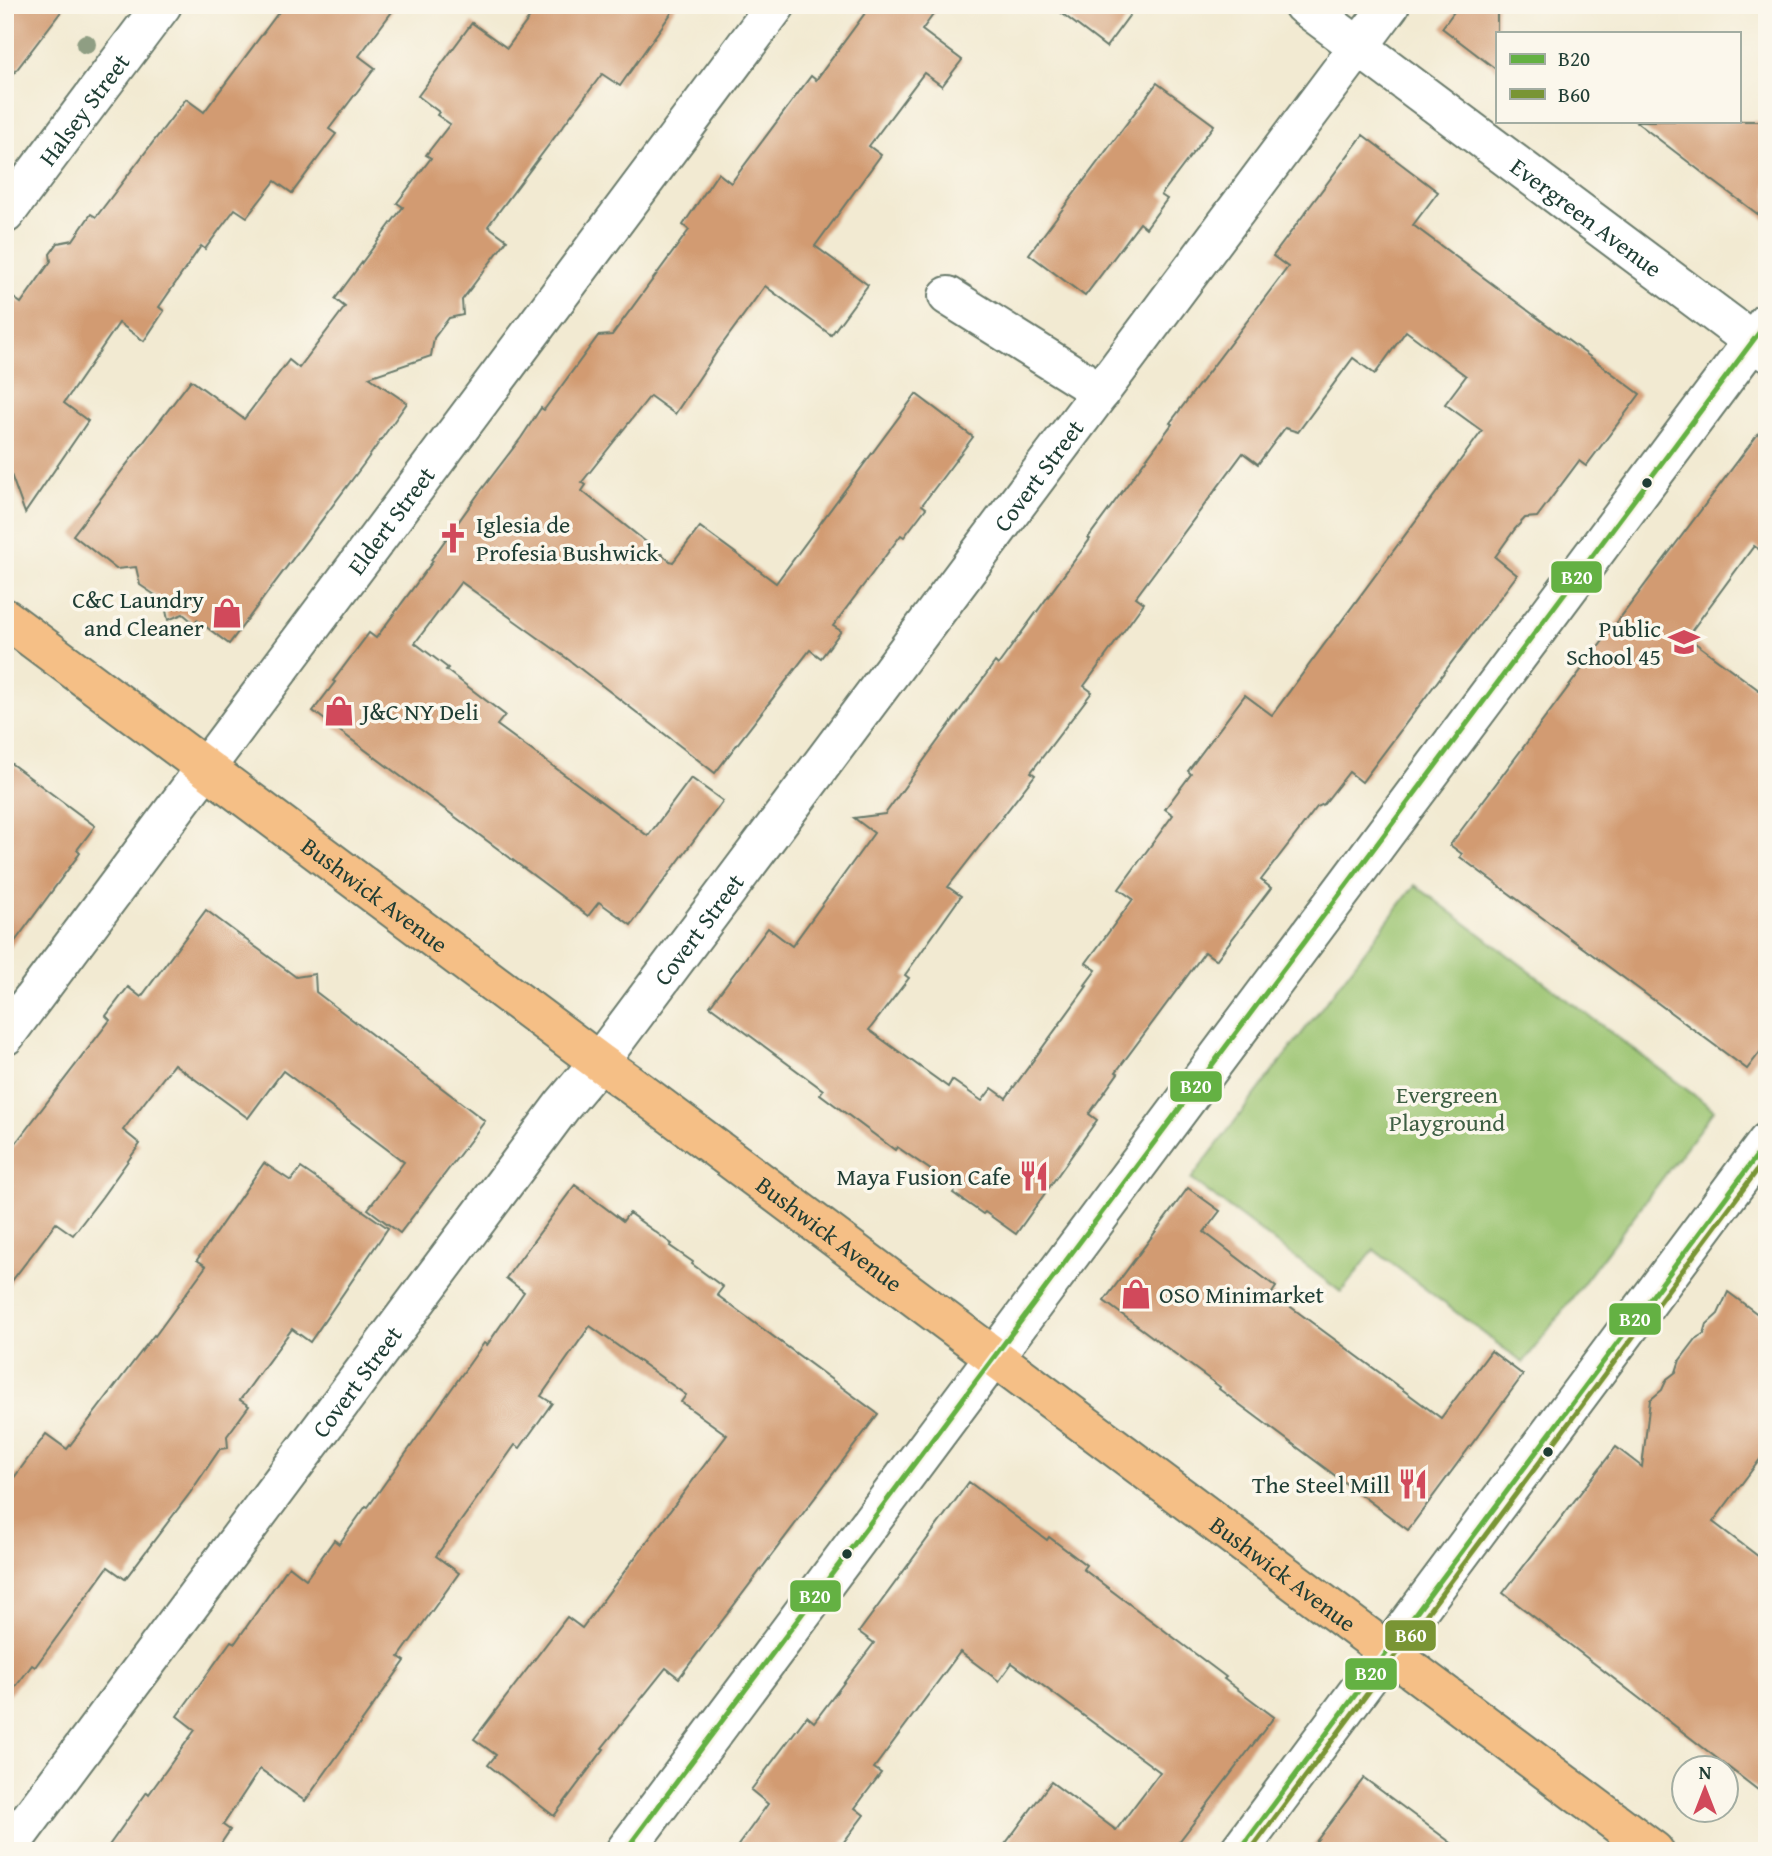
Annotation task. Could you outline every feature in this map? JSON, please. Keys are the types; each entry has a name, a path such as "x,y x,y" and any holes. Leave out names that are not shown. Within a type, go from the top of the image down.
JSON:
{"main road":[{"name":"Bushwick Avenue","path":"5,618 1654,1851"}],"street":[{"name":"Halsey Street","path":"5,214 162,5"},
{"name":"Eldert Street","path":"5,1035 776,5"},
{"name":"Evergreen Avenue","path":"1303,5 1762,339"},
{"name":"Covert Street","path":"13,1848 545,1129 599,1062 1390,5"},
{"path":"947,296 1101,392"},
{"path":"625,1851 1762,339"},
{"path":"1239,1851 1767,1142"}],"green space":[{"name":"Evergreen Playground","path":"1415,885 1714,1110 1523,1363 1374,1250 1341,1292 1191,1179"}],"building":[{"path":"5,5 66,5 5,85"},
{"path":"284,5 397,5 359,56 375,68 329,129 336,134 292,193 275,181 247,217 235,209 205,249 201,246 159,307 164,311 144,341 119,323 64,403 88,421 25,513 5,458 5,292 21,303 51,261 50,254 58,243 73,240 91,214 96,217 186,99 204,112"},
{"path":"539,5 677,5 620,86 602,74 488,226 507,240 462,300 463,315 449,318 434,338 431,356 369,377 407,403 229,644 197,620 195,624 183,614 168,620 164,601 140,585 136,567 116,569 73,535 191,380 244,419 289,360 299,368 345,307 335,299 403,207 397,203 431,158 426,155 450,124 418,96 472,23 507,48"},
{"path":"871,5 940,5 922,30 962,60 942,86 924,73 869,146 881,155 815,246 868,285 831,335 765,286 675,414 650,396 582,482 586,485 582,491 670,561 673,562 700,527 776,583 916,394 973,437 922,505 926,508 904,537 901,535 833,626 841,631 821,658 810,650 715,773 565,657 461,582 415,643 505,715 497,725 648,836 691,778 723,801 631,925 599,902 588,916 313,711 369,633 376,638 541,408 544,410 598,336 612,335 689,230 683,225 718,173 731,183 811,76 816,80"},
{"path":"1051,5 1137,5 1106,47"},
{"path":"1459,5 1497,5 1496,69 1442,28"},
{"path":"1157,83 1214,125 1161,195 1167,199 1146,228 1140,223 1085,296 1029,254"},
{"path":"1767,121 1767,221 1636,122"},
{"path":"1363,135 1438,192 1413,225 1640,394 1586,466 1579,461 1537,517 1525,518 1515,529 1495,557 1517,575 1362,782 1349,772 1324,804 1317,807 1261,880 1271,888 1216,960 1205,952 1116,1072 1118,1073 1089,1114 1097,1120 1016,1234 953,1193 957,1188 897,1147 895,1150 820,1094 823,1090 710,1006 768,928 792,946 874,833 854,818 885,814 995,662 998,665 1172,424 1170,423 1288,267 1273,256","holes":["1406,331 1466,376 1445,404 1482,431 1272,715 1245,695 1188,771 1191,774 1165,809 1173,815 1119,889 1133,899 1086,963 1096,970 1006,1098 992,1088 982,1101 952,1080 948,1087 869,1030 909,978 905,975 961,896 948,887 1035,775 1031,772 1092,692 1084,686 1144,603 1136,597 1243,453 1258,464 1285,428 1298,432 1353,358 1375,374"]},
{"name":"Public School 45","path":"1767,422 1767,555 1754,546 1687,637 1767,696 1767,1043 1747,1069 1460,857 1462,854 1450,845"},
{"path":"5,759 95,826 77,850 80,853 5,955"},
{"path":"206,910 296,977 315,974 316,992 485,1121 400,1233 368,1209 404,1162 283,1071 248,1118 174,1064 123,1130 140,1144 102,1197 73,1235 56,1223 5,1290 5,1157 110,1020 106,1016 128,987 141,997"},
{"path":"264,1163 291,1181 301,1168 388,1228 310,1342 292,1329 240,1400 249,1406 227,1436 228,1448 220,1449 125,1579 108,1567 35,1667 32,1665 5,1701 5,1490 46,1434 67,1449 206,1266 197,1260"},
{"path":"575,1185 623,1221 629,1213 672,1244 670,1246 723,1287 717,1295 878,1414 679,1678 666,1668 602,1748 604,1749 554,1816 488,1765 496,1755 474,1739 567,1617 582,1628 727,1435 681,1402 686,1395 590,1326 541,1396 552,1403 520,1448 515,1445 436,1556 459,1573 399,1657 405,1661 305,1801 260,1769 223,1825 230,1830 216,1851 105,1851 195,1730 177,1716 231,1641 235,1643 289,1566 306,1579 334,1540 339,1544 484,1343 487,1345 524,1292 506,1278"},
{"path":"1188,1188 1220,1211 1204,1232 1276,1287 1272,1293 1441,1418 1491,1351 1523,1375 1408,1530 1104,1301"},
{"path":"1728,1292 1767,1321 1767,1450 1713,1522 1767,1563 1767,1797 1740,1776 1740,1755 1713,1755 1503,1593 1616,1447 1642,1467 1650,1400 1662,1390 1667,1379 1676,1372 1680,1360 1696,1339 1704,1334 1707,1324 1718,1314"},
{"path":"969,1482 1047,1540 1049,1537 1086,1565 1083,1569 1226,1677 1224,1679 1274,1717 1172,1851 1000,1851 1051,1782 1116,1830 1160,1772 1012,1663 999,1681 960,1652 874,1768 881,1773 855,1808 864,1815 837,1851 734,1851 768,1804 751,1790 807,1716 814,1722 874,1643 859,1632"},
{"path":"1364,1778 1462,1851 1309,1851"}],"transit line":[{"name":"B20","path":"625,1851 1767,322"},
{"name":"B20","path":"1239,1851 1767,1142"},
{"name":"B60","path":"1250,1851 1767,1157"}],"place":[{"name":"Iglesia de Profesia Bushwick","path":"453,538"},
{"name":"C&C Laundry and Cleaner","path":"227,613"},
{"name":"Public School 45","path":"1684,642"},
{"name":"J&C NY Deli","path":"339,711"},
{"name":"Maya Fusion Cafe","path":"1034,1176"},
{"name":"OSO Minimarket","path":"1136,1294"},
{"name":"The Steel Mill","path":"1413,1484"}]}
